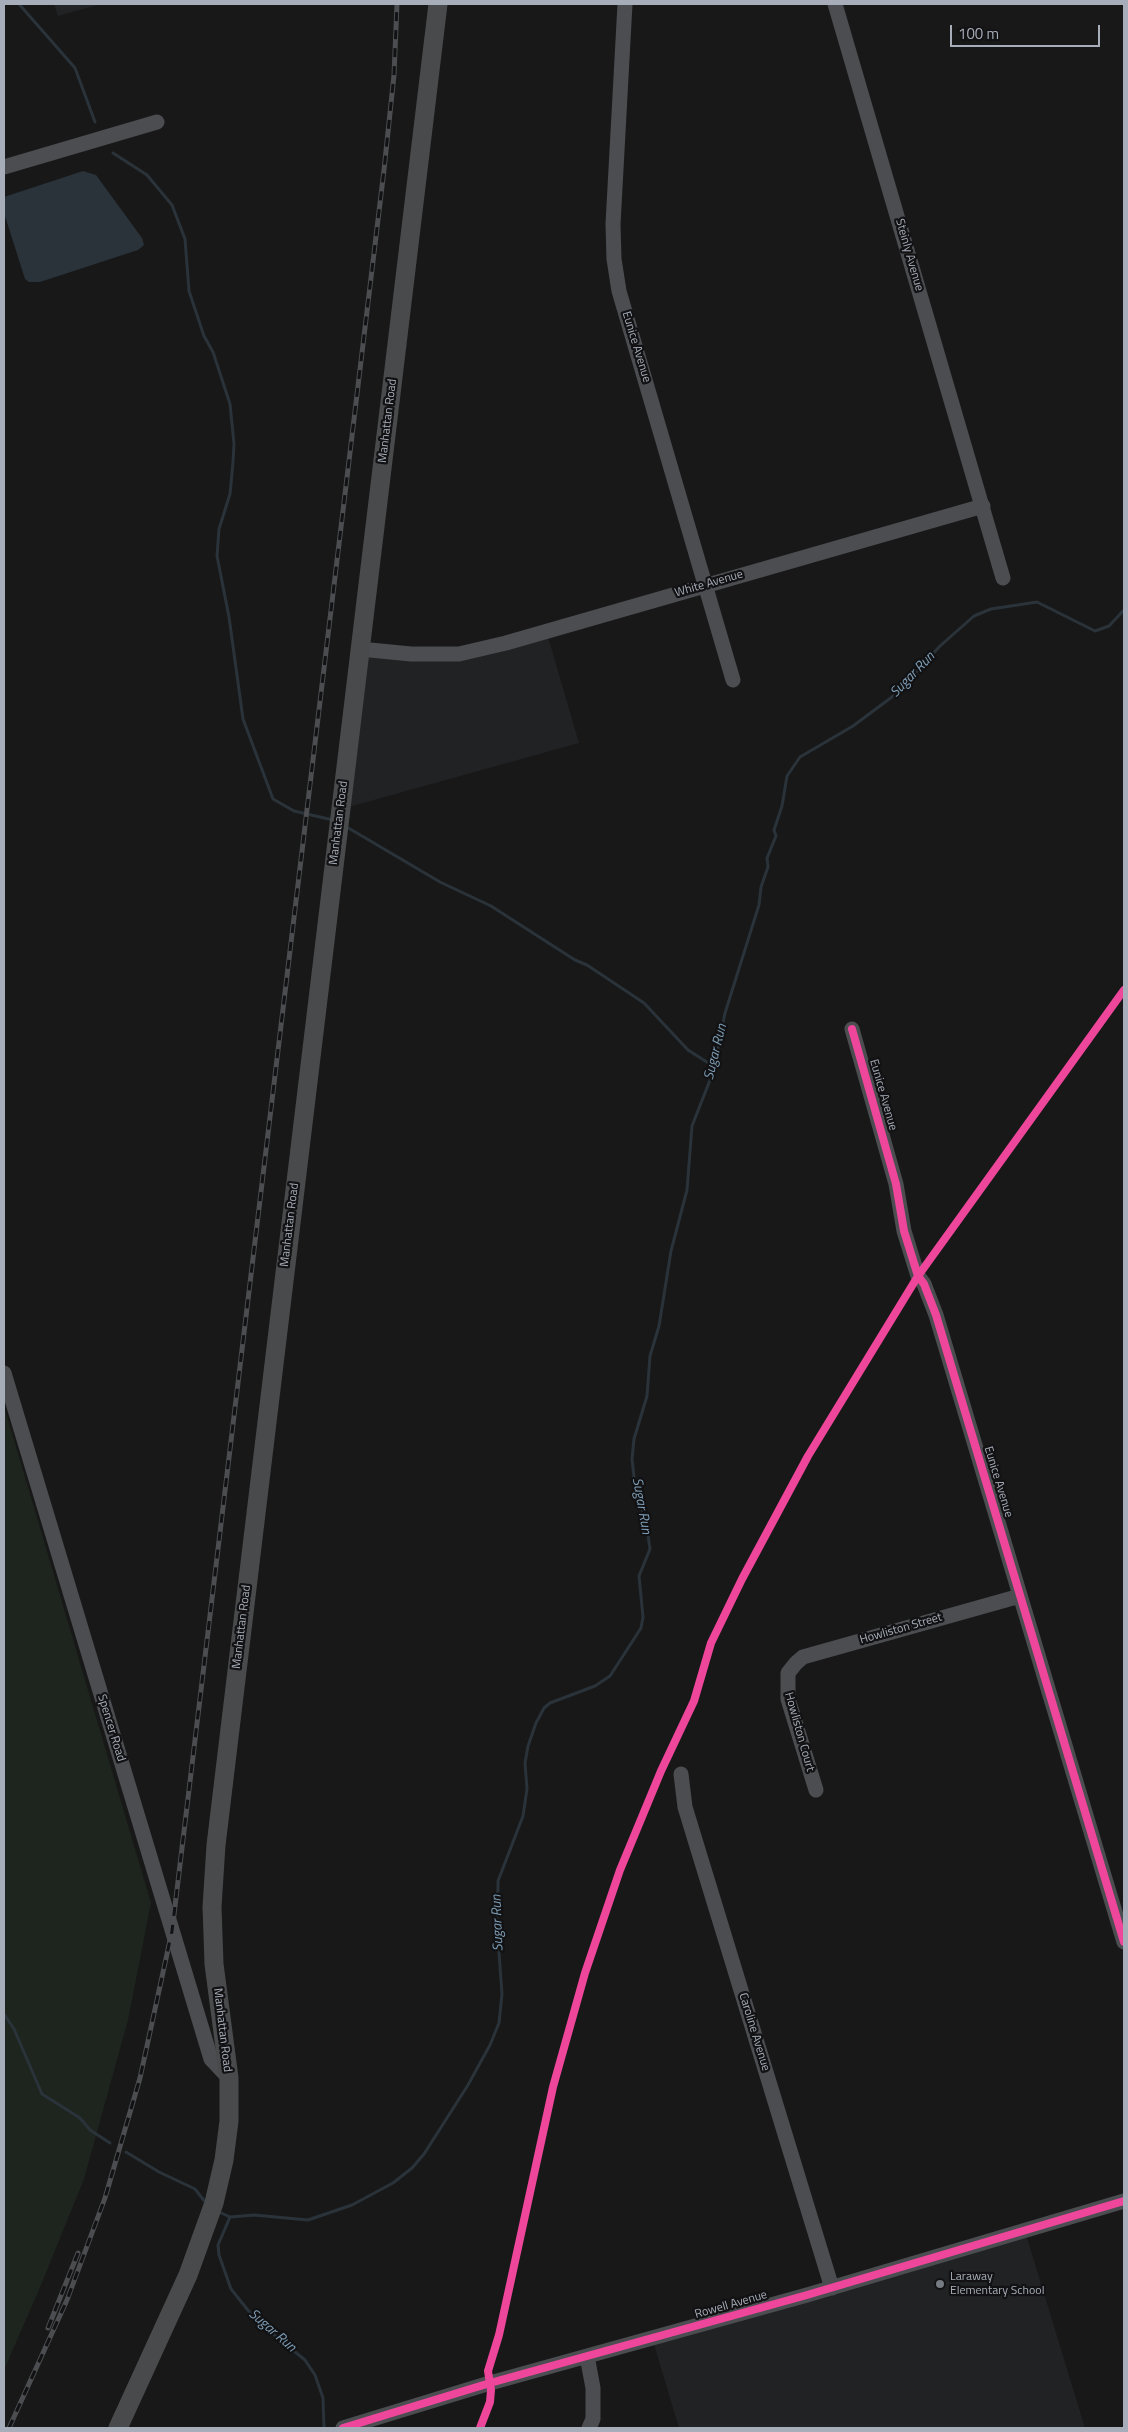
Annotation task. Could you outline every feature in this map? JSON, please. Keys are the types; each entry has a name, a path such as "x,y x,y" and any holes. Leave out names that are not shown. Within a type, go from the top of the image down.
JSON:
{"main road":[{"name":"Manhattan Road","path":"118,2428 166,2326 212,2210 224,2160 229,2121 228,2078 214,1964 212,1907 216,1845 438,4"}],"street":[{"name":"Eunice Avenue","path":"625,4 613,224 614,259 619,291 707,585 733,680"},
{"name":"Steinly Avenue","path":"835,4 983,506"},
{"path":"4,167 157,122"},
{"name":"White Avenue","path":"360,649 411,654 459,654 506,644 983,506"},
{"path":"983,506 1003,578"},
{"name":"Eunice Avenue","path":"852,1029 896,1184 904,1231 918,1276 936,1315 1124,1942"},
{"name":"Spencer Road","path":"4,1373 211,2059 228,2078"},
{"name":"Howliston Street","path":"788,1673 803,1657 1020,1596"},
{"name":"Howliston Court","path":"788,1673 788,1699 816,1790"},
{"name":"Caroline Avenue","path":"681,1774 686,1806 832,2288"},
{"name":"Rowell Avenue","path":"343,2428 490,2383 832,2288 1124,2201"},
{"path":"587,2356 593,2388 592,2419 589,2428"}],"shaded area":[{"path":"54,4 101,4 58,16"},
{"path":"83,171 96,175 142,238 144,245 138,250 40,282 29,282 25,279 4,213 4,197"},
{"path":"548,637 579,743 345,808 364,653 410,657"},
{"path":"4,1406 151,1903 128,2020 84,2179 4,2370"},
{"name":"Laraway Elementary School","path":"1024,2228 1085,2428 679,2428 653,2341"}],"waterway":[{"path":"19,4 75,68 95,122"},
{"path":"113,153 147,175 172,205 185,239 189,291 204,336 213,352 230,404 234,444 233,462 230,494 219,529 217,556 229,617 243,719 273,799 294,811 333,820"},
{"name":"Sugar Run","path":"230,2217 254,2215 308,2220 352,2205 393,2183 412,2168 424,2154 468,2085 490,2045 499,2023 502,1994 495,1897 498,1891 498,1881 523,1816 527,1789 525,1763 528,1746 536,1723 544,1708 550,1703 595,1686 610,1676 641,1628 643,1617 639,1576 650,1549 646,1522 635,1486 632,1459 634,1439 647,1396 650,1356 659,1326 671,1251 687,1190 692,1126 712,1075 710,1064 718,1048 725,1013 759,905 761,887 768,867 767,858 776,836 774,830 782,806 787,776 800,757 853,726 896,694 940,646 974,616 991,609 1037,602 1095,631 1109,626 1124,610"},
{"path":"345,826 440,882 491,906 575,960 587,965 644,1003 688,1050 710,1064"},
{"path":"4,2014 14,2029 42,2094 80,2118 90,2130 110,2143"},
{"path":"126,2152 159,2172 195,2189 206,2203"},
{"path":"217,2211 230,2217"},
{"name":"Sugar Run","path":"230,2217 218,2245 219,2255 231,2289 255,2319 305,2360 315,2375 323,2398 324,2428"}],"railway":[{"path":"9,2428 67,2300 105,2198 140,2078 172,1931 384,170 394,75 397,4"},
{"path":"48,2328 78,2253"}],"cycle path":[{"path":"480,2428 490,2402 491,2390 488,2371 499,2335 553,2087 585,1973 620,1870 661,1771 694,1701 711,1643 742,1579 808,1456 918,1276 1124,990"},
{"path":"852,1029 896,1184 904,1231 918,1276 924,1284 936,1315 1124,1942"},
{"path":"343,2428 490,2383 807,2295 1124,2201"}],"place":[{"name":"Laraway Elementary School","path":"940,2284"}]}
